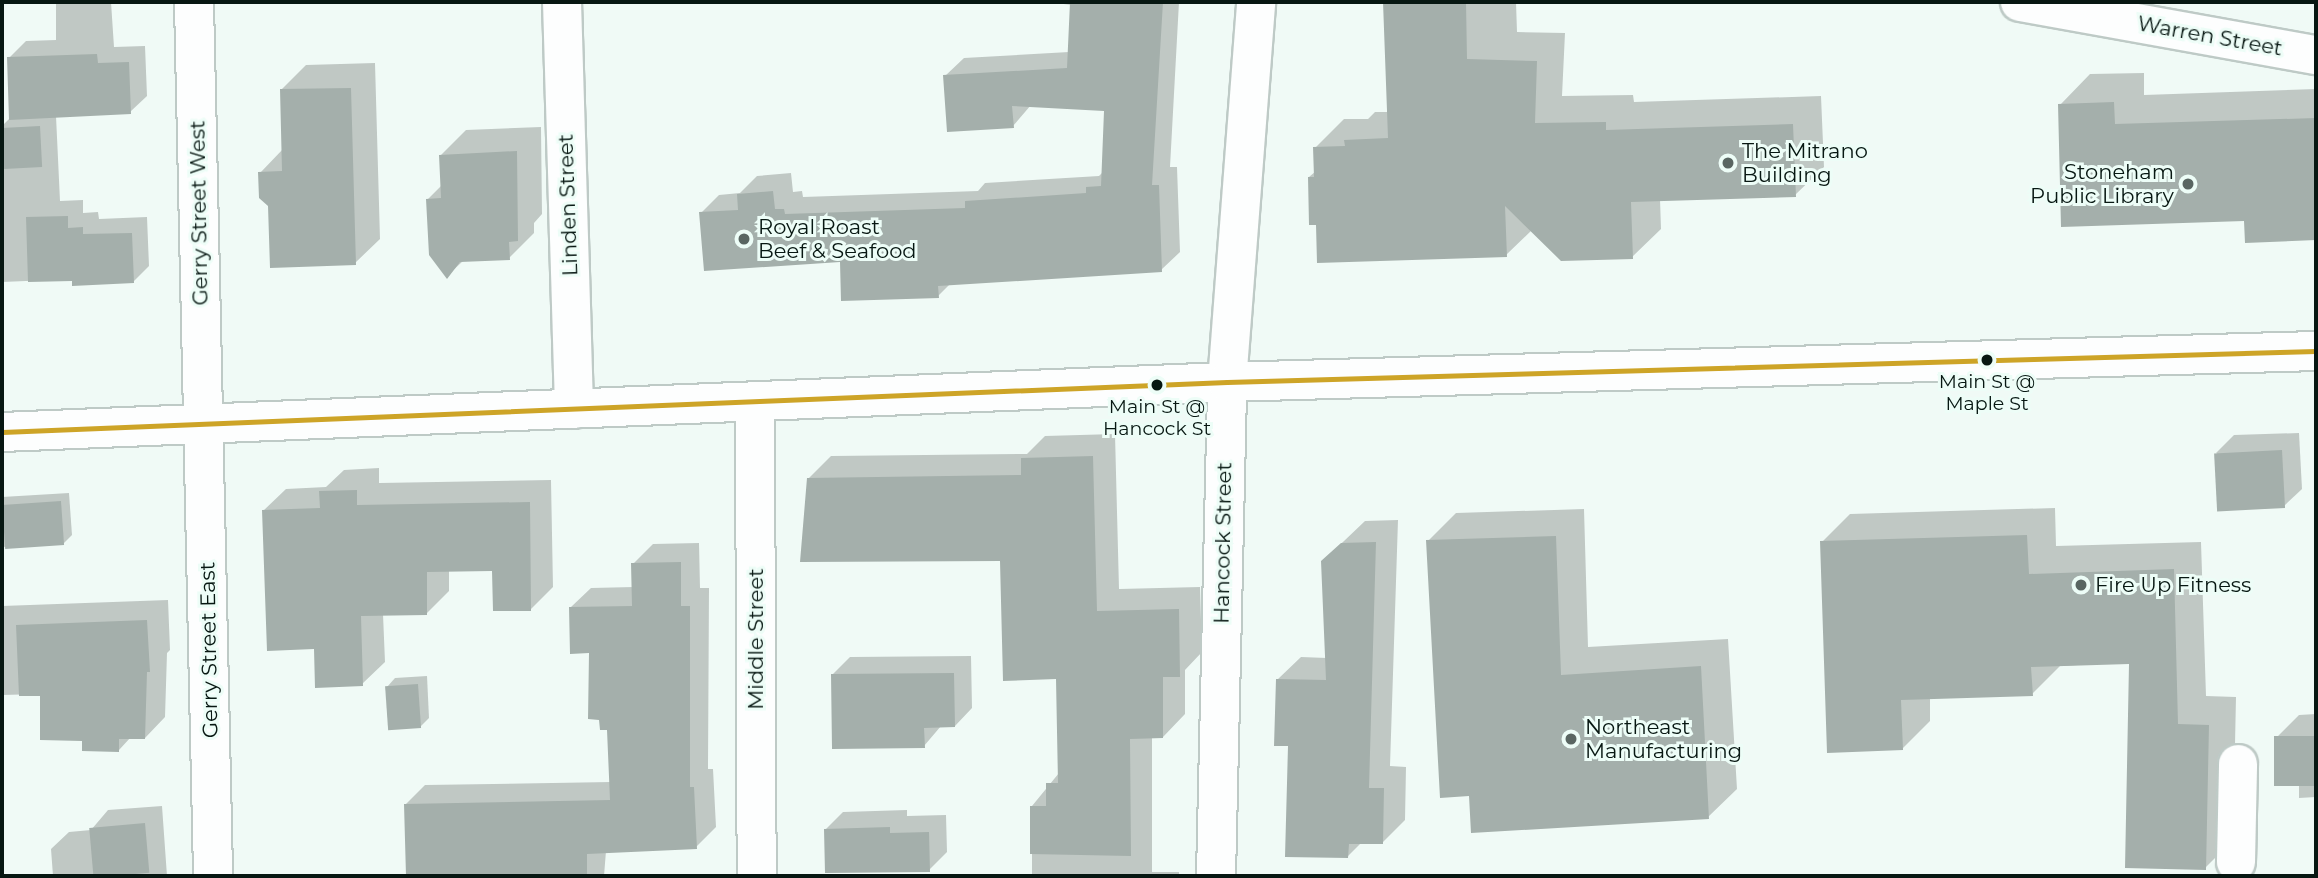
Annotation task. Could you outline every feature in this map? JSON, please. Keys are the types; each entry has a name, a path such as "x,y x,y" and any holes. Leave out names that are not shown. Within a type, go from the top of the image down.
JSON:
{"street":[{"name":"Gerry Street West","path":"194,2 205,424"},
{"name":"Linden Street","path":"562,2 574,409"},
{"name":"Hancock Street","path":"1216,876 1227,382 1256,2"},
{"name":"Warren Street","path":"2021,2 2316,55"},
{"path":"2,432 1227,382 2316,351"},
{"name":"Middle Street","path":"755,401 757,876"},
{"name":"Gerry Street East","path":"205,424 213,876"},
{"path":"2236,862 2238,764"}],"building":[{"path":"1070,2 1163,2 1152,185 1159,185 1162,272 938,286 939,298 841,301 840,262 704,271 699,212 738,210 737,194 773,191 775,209 784,209 785,214 965,208 965,201 1086,193 1086,187 1101,186 1104,111 1012,106 1014,128 947,132 943,75 1067,68"},
{"path":"1383,2 1466,2 1467,59 1537,61 1535,123 1606,122 1606,130 1793,124 1796,197 1631,202 1633,259 1561,261 1505,206 1507,257 1317,263 1316,225 1309,225 1308,177 1314,177 1313,147 1345,146 1344,140 1388,138"},
{"path":"97,54 98,63 129,62 131,114 9,120 7,57"},
{"path":"351,88 356,265 270,268 268,206 259,198 258,172 282,171 280,89"},
{"name":"Stoneham Public Library","path":"2114,102 2115,124 2316,118 2316,240 2245,243 2244,221 2061,227 2058,104"},
{"path":"40,126 42,167 4,169 2,128"},
{"path":"517,151 518,241 509,242 510,260 460,262 447,279 429,255 426,199 441,198 439,155"},
{"path":"68,216 68,228 83,227 83,234 132,233 134,283 72,286 72,281 28,282 26,217"},
{"path":"2282,450 2285,508 2217,511 2214,454"},
{"path":"1093,456 1097,611 1179,609 1180,677 1163,677 1163,738 1130,739 1131,856 1030,854 1030,806 1046,806 1046,783 1058,783 1056,679 1003,681 1000,561 800,562 807,478 1021,475 1021,458"},
{"path":"357,490 357,505 530,502 531,611 493,611 492,571 427,572 427,615 361,616 363,686 315,688 314,649 267,651 262,510 320,508 319,491"},
{"path":"61,501 64,545 5,549 2,505"},
{"path":"2027,535 2029,574 2174,569 2178,724 2209,725 2206,870 2125,868 2129,664 2031,667 2033,696 1901,700 1903,750 1827,753 1820,541"},
{"name":"Northeast Manufacturing","path":"1556,536 1561,675 1701,666 1709,819 1471,833 1469,796 1440,798 1426,540"},
{"path":"1376,542 1369,788 1384,788 1383,844 1349,844 1348,858 1285,857 1288,746 1274,746 1276,679 1326,680 1321,561 1341,543"},
{"path":"681,562 681,606 690,606 690,787 694,787 697,849 587,854 587,876 406,876 404,804 610,800 607,730 600,730 599,720 588,719 589,653 570,654 569,607 632,606 631,563"},
{"path":"147,620 150,672 147,672 145,739 119,739 119,752 82,751 82,741 40,740 40,696 19,696 16,625"},
{"path":"954,673 955,727 924,728 925,748 832,749 831,674"},
{"path":"418,684 421,728 388,730 385,686"},
{"path":"2274,736 2316,736 2316,786 2274,786"},
{"path":"145,823 149,873 93,876 89,828"},
{"path":"890,827 890,833 929,832 930,872 825,873 824,829"}],"transit line":[{"path":"2,432 1227,382 2316,351"}],"place":[{"name":"The Mitrano Building","path":"1728,163"},
{"name":"Stoneham Public Library","path":"2188,184"},
{"name":"Royal Roast Beef & Seafood","path":"744,239"},
{"name":"Main St @ Maple St","path":"1987,360"},
{"name":"Main St @ Hancock St","path":"1157,385"},
{"name":"Fire Up Fitness","path":"2081,585"},
{"name":"Northeast Manufacturing","path":"1571,739"}]}
